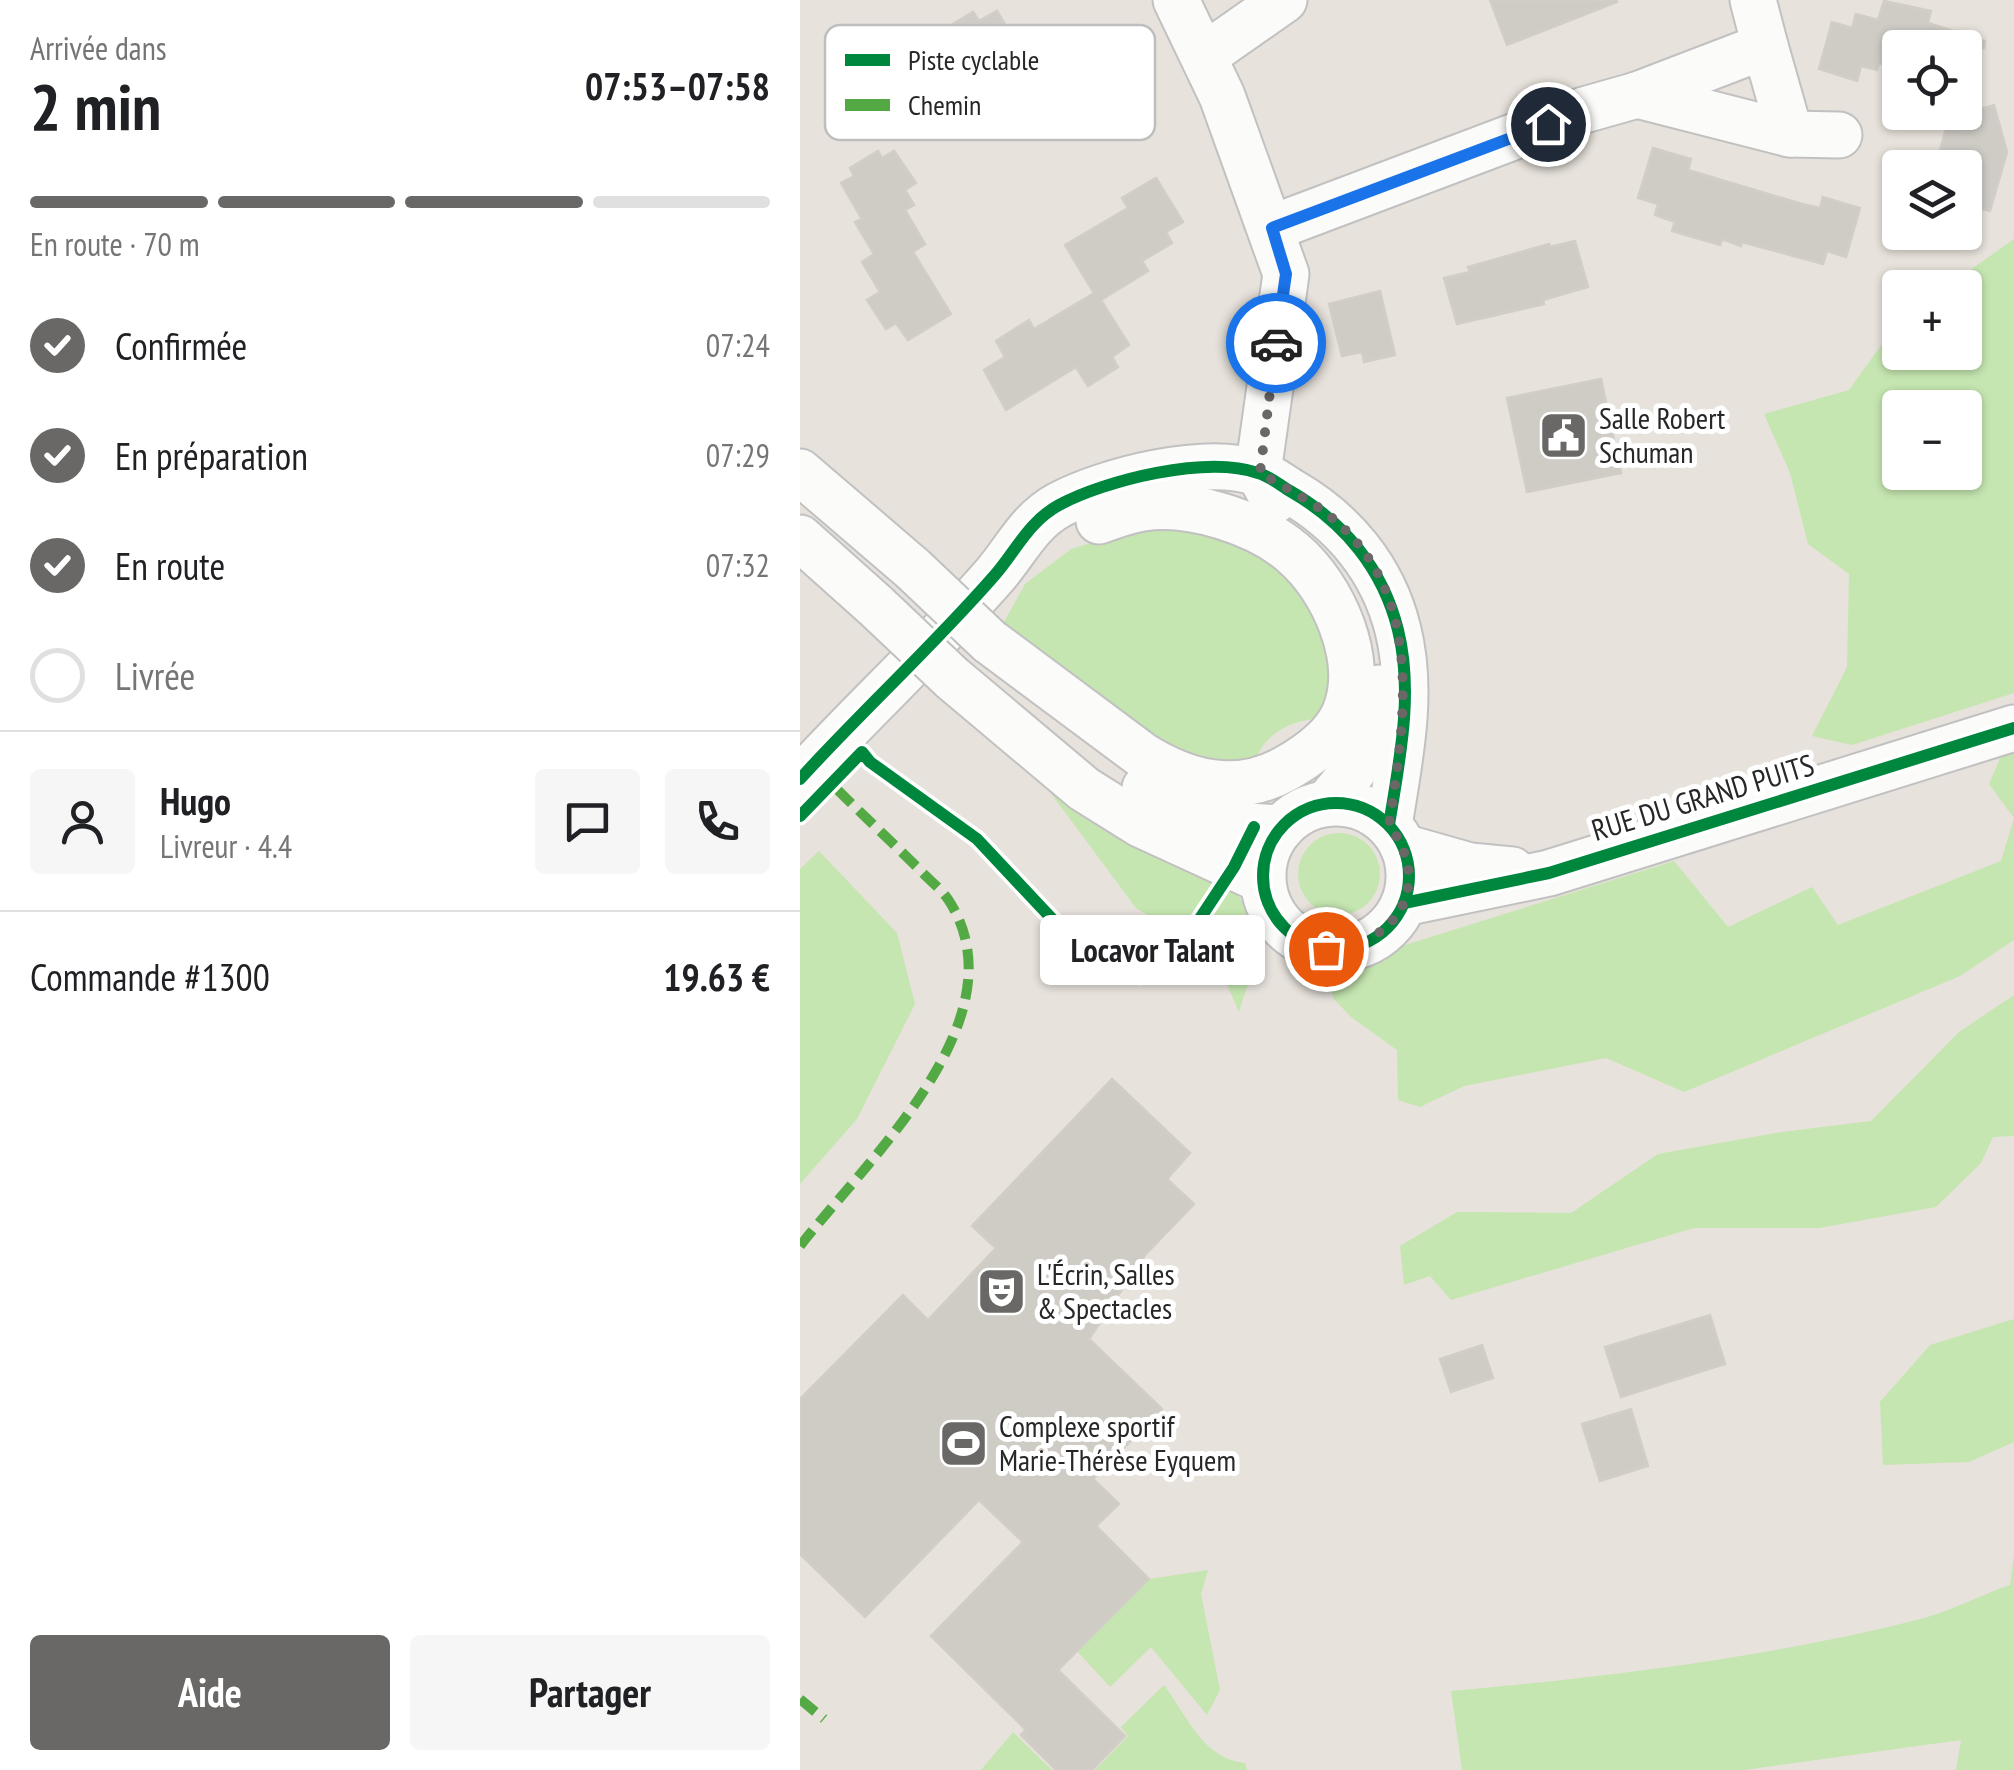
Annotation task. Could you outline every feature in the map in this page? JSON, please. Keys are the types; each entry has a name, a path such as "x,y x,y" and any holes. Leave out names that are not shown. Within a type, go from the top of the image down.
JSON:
{"street":[{"path":"1176,0 1204,56 1272,228 1286,274 1260,473 1282,510 1341,566 1361,602 1374,645 1379,682 1374,730 1362,760 1327,803"},
{"path":"1204,56 1284,0"},
{"path":"1753,0 1790,134"},
{"path":"1272,228 1766,46"},
{"path":"1637,95 1790,134 1839,135"},
{"path":"806,772 995,575 1033,523 1090,492 1162,473 1234,468 1260,473 1320,509 1366,557 1391,607 1403,655 1405,696 1396,836"},
{"path":"800,472 990,641 1061,722 1112,768 1167,799 1234,825 1280,828"},
{"path":"995,575 1137,498 1220,487 1260,473"},
{"path":"990,641 1142,755 1167,770 1196,780 1228,785 1270,777 1305,757 1339,723 1348,702 1351,676 1346,643 1320,586 1293,552 1242,524 1179,508 1142,508 1079,529"},
{"path":"800,538 952,678 1084,789 1140,824 1262,880"},
{"name":"RUE DU GRAND PUITS","path":"1404,902 1549,872 2014,728"},
{"path":"1327,803 1350,804 1371,812 1396,836 1408,865 1404,902 1392,923 1373,939 1351,948 1326,949 1303,942 1277,920 1266,901 1262,880 1264,861 1280,828 1294,816 1327,803"},
{"name":"RUE DU GRAND PUITS","path":"1396,836 1470,866 1549,872"}],"green space":[{"path":"2014,239 2014,693 1852,745 1812,736 1847,667 1849,574 1808,544 1790,473 1764,414 1849,390 1882,344 1882,370 1982,370 1982,270 1970,270"},
{"path":"1143,527 1215,527 1272,558 1309,595 1334,659 1325,718 1283,728 1266,741 1255,761 1222,763 1184,757 1004,622 1025,584 1071,549"},
{"path":"2014,738 2014,818 1989,784 2008,740"},
{"path":"1027,761 1218,882 1179,935 1136,908"},
{"path":"2014,818 2014,940 1960,976 1684,1092 1606,1058 1464,1086 1420,1107 1398,1100 1397,1050 1351,1017 1333,998 1331,981 1373,955 1674,861 1728,927 1812,887 1838,925 2001,861"},
{"path":"1331,833 1347,833 1373,851 1380,874 1377,890 1368,903 1347,915 1331,915 1305,897 1298,882 1298,866 1316,840"},
{"path":"819,851 897,933 915,1004 857,1119 800,1184 800,869"},
{"path":"1229,889 1248,912 1253,944 1205,925 1203,919"},
{"path":"1216,937 1255,961 1239,1012 1225,980 1194,944"},
{"path":"2014,995 2014,1136 1993,1137 1981,1163 1936,1207 1819,1228 1694,1228 1451,1300 1430,1276 1404,1285 1400,1246 1457,1212 1571,1213 1658,1154 1871,1121 1959,1032"},
{"path":"2014,1319 2014,1442 1969,1462 1883,1465 1880,1402 1930,1345"},
{"path":"2014,1554 2014,1770 1956,1770 1961,1740 1744,1770 1462,1770 1451,1691 1686,1664 1802,1645 1917,1620 2010,1585"},
{"path":"1208,1570 1201,1594 1220,1690 1207,1715 1151,1647 1110,1687 1077,1651 1149,1579"},
{"path":"1164,1685 1207,1745 1230,1760 1245,1763 1247,1770 1095,1770 1128,1736 1121,1727"},
{"path":"1013,1732 1052,1770 981,1770"}],"building":[{"path":"1490,0 1617,0 1617,2 1507,45"},
{"path":"1884,1 1931,11 1928,23 1950,30 1882,30 1882,64 1877,70 1861,66 1857,81 1819,69 1832,22 1852,28 1856,14 1878,20"},
{"path":"997,11 1005,25 951,25 973,12 979,21"},
{"path":"1994,105 2007,152 1990,211 1982,209 1982,150 1940,150 1946,130 1982,130 1982,108"},
{"path":"1653,148 1691,159 1688,170 1802,204 1820,208 1823,197 1860,208 1846,257 1827,251 1823,264 1742,242 1741,246 1722,239 1720,245 1672,231 1675,222 1655,215 1658,204 1638,198"},
{"path":"878,151 882,158 894,151 916,183 905,190 914,205 905,210 925,244 913,252 951,314 908,340 896,323 886,329 867,300 880,292 862,262 874,254 855,222 862,219 841,183 854,176 850,168"},
{"path":"1156,178 1183,222 1166,232 1172,243 1142,261 1148,271 1101,300 1129,345 1112,357 1118,367 1088,386 1076,367 1006,410 984,370 1005,357 996,341 1029,320 1034,329 1094,293 1065,245 1128,208 1122,198"},
{"path":"1575,241 1588,287 1543,300 1544,304 1457,324 1444,278 1470,272 1468,267 1549,244 1550,247"},
{"path":"1380,291 1395,355 1364,362 1362,352 1342,356 1329,304"},
{"name":"Salle Robert Schuman","path":"1601,379 1621,473 1527,492 1507,398"},
{"name":"Complexe sportif Marie-Thérèse Eyquem","path":"1112,1079 1190,1153 1167,1179 1194,1204 1145,1255 1089,1339 1162,1409 1093,1479 1119,1504 1096,1526 1149,1579 1058,1670 1125,1736 1092,1770 1056,1770 1021,1735 1026,1730 931,1636 1023,1542 979,1500 865,1617 800,1554 800,1399 903,1295 928,1320 996,1248 972,1226"},
{"path":"1710,1315 1725,1364 1621,1397 1605,1347"},
{"path":"1482,1345 1493,1378 1451,1392 1440,1359"},
{"path":"1631,1409 1648,1466 1600,1481 1582,1424"}],"marked path":[{"path":"800,1246 895,1132 926,1087 951,1041 966,995 967,949 948,899 827,779"},
{"path":"800,1699 824,1719"}],"cycle path":[{"path":"800,779 970,602 1048,512 1079,496 1129,479 1185,469 1236,468 1270,478 1328,517 1359,549 1382,587 1398,630 1405,679 1403,728 1389,825"},
{"path":"1404,903 1549,873 2014,728"},
{"path":"800,816 862,752 870,762 977,839 1069,937 1109,968 1140,976 1168,967 1234,867 1254,827"},
{"path":"1336,803 1364,809 1387,825 1403,848 1409,876 1403,904 1387,927 1364,943 1336,949 1308,943 1285,927 1269,904 1263,876 1269,848 1285,825 1308,809 1336,803"}],"way so far":[{"path":"1276,343 1260,473 1320,509 1366,557 1391,607 1403,655 1403,728 1389,825 1403,847 1408,865 1404,902 1392,923 1373,939 1351,948 1326,949"}],"place":[{"name":"Salle Robert Schuman","path":"1564,436"},
{"name":"Locavor Talant","path":"1326,949"},
{"name":"L'Écrin, Salles & Spectacles","path":"1002,1292"},
{"name":"Complexe sportif Marie-Thérèse Eyquem","path":"964,1444"}],"route":[{"path":"1276,343 1286,274 1272,228 1548,124"}]}
